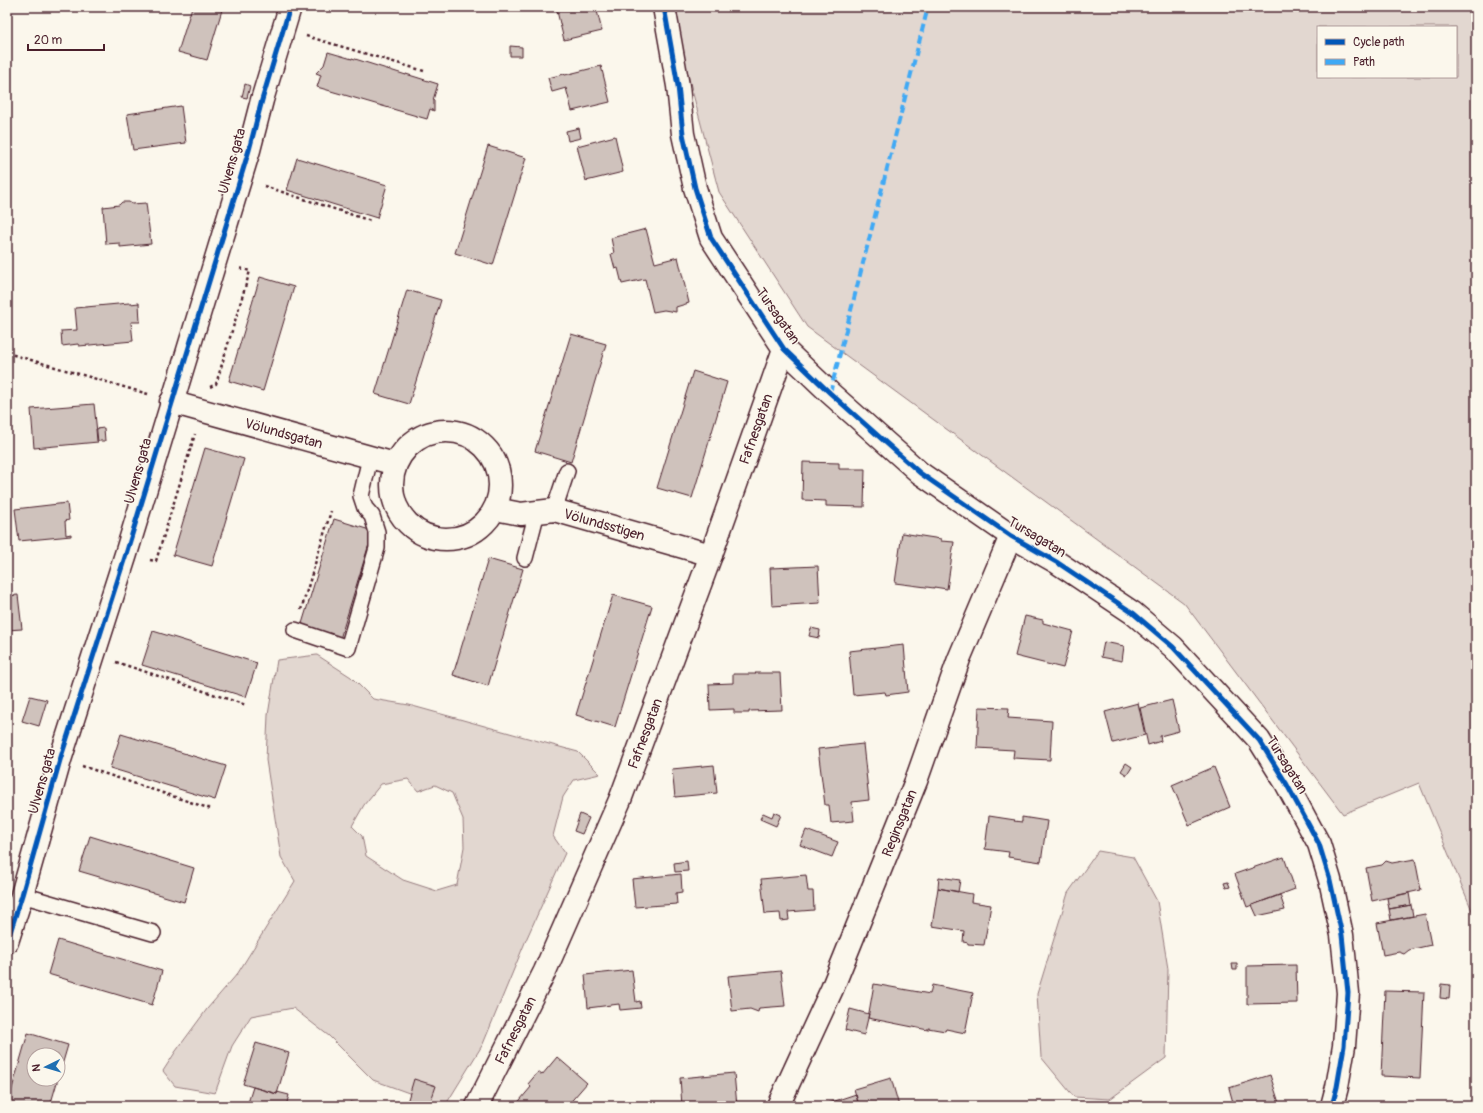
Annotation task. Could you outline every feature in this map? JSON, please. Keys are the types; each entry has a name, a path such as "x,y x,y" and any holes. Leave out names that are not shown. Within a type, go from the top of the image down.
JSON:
{"street":[{"name":"Ulvens gata","path":"7,942 22,895 60,760 126,554 171,402 249,150 262,100 290,7"},
{"name":"Tursagatan","path":"664,7 678,86 683,134 695,188 712,238 784,349 830,393 920,474 1011,536 1058,563 1133,613 1173,647 1259,740 1286,783 1319,844 1330,880 1342,935 1348,993 1344,1046 1332,1106"},
{"name":"Fafnesgatan","path":"477,1106 545,971 620,800 711,555 784,349"},
{"name":"Völundsgatan","path":"171,402 396,464"},
{"path":"438,431 456,431 478,441 491,454 499,472 500,490 495,509 489,519 475,532 457,539 438,540 417,531 403,519 394,502 391,483 396,464 405,449 419,437 438,431"},
{"name":"Völundsstigen","path":"495,509 521,514 546,511 711,555"},
{"name":"Reginsgatan","path":"778,1106 832,988 916,780 959,659 1011,536"}],"lane":[{"path":"295,630 348,648 377,548 377,532 372,516 365,508 361,496 370,458"},
{"path":"525,558 546,511 566,472"},
{"path":"22,895 153,933"}],"path":[{"path":"304,35 424,71"},
{"path":"259,184 371,221"},
{"path":"216,384 250,271 233,266"},
{"path":"7,353 140,390 171,402"},
{"path":"126,554 156,561 196,430"},
{"path":"295,630 331,511"},
{"path":"127,666 246,705"},
{"path":"93,770 211,809"}],"shaded area":[{"path":"670,7 1476,7 1476,920 1419,783 1343,814 1184,603 807,327 719,192"},
{"path":"317,655 351,677 373,699 409,705 578,752 600,774 574,780 563,797 553,836 565,853 526,940 483,1044 445,1106 373,1080 329,1036 293,1008 251,1016 232,1046 215,1093 175,1086 163,1071 207,1009 238,973 295,881 281,857 266,760 268,715 277,660","holes":["408,779 418,791 435,785 452,793 463,819 464,847 457,885 437,891 403,880 366,856 362,836 352,826 364,805 381,784"]},
{"path":"1098,851 1133,857 1157,901 1168,969 1166,1058 1110,1099 1074,1097 1041,1057 1037,994 1068,893"}],"building":[{"path":"192,7 213,7 222,10 207,60 178,52"},
{"path":"556,7 596,7 602,31 564,40"},
{"path":"510,46 522,47 522,56 510,56"},
{"path":"328,52 438,84 433,100 434,111 430,109 427,119 317,87 321,75 316,73 324,65"},
{"path":"601,66 610,102 572,111 566,88 552,92 548,78"},
{"path":"245,84 250,86 247,98 242,97"},
{"path":"181,106 186,143 133,150 127,114"},
{"path":"579,128 581,138 568,141 566,131"},
{"path":"615,136 623,172 586,181 577,146"},
{"path":"488,146 526,158 493,265 455,253"},
{"path":"297,158 387,185 377,218 287,190"},
{"path":"122,202 129,202 132,204 146,203 151,244 120,247 120,243 106,244 103,207 119,205"},
{"path":"646,229 655,263 678,257 689,303 676,307 676,312 664,310 653,312 645,279 622,284 618,268 615,269 611,254 614,253 611,238"},
{"path":"260,277 294,287 263,391 229,381"},
{"path":"407,290 441,300 409,404 375,394"},
{"path":"139,303 140,322 131,322 133,341 62,346 61,331 77,330 75,308"},
{"path":"571,334 606,344 571,462 535,451"},
{"path":"693,371 727,382 692,498 657,488"},
{"path":"94,404 98,442 34,448 31,409"},
{"path":"104,428 105,441 97,441 96,429"},
{"path":"205,448 244,459 212,566 173,555"},
{"path":"803,462 839,463 839,469 865,469 864,507 826,506 826,501 802,500"},
{"path":"67,503 69,520 65,521 66,535 71,534 71,536 19,541 15,509"},
{"path":"334,519 373,531 340,639 301,627"},
{"path":"902,533 941,539 941,541 954,542 947,589 895,583"},
{"path":"488,559 523,569 488,686 453,675"},
{"path":"818,566 820,603 772,606 770,568"},
{"path":"18,595 22,629 7,630 7,596"},
{"path":"613,595 652,606 615,727 576,715"},
{"path":"1025,616 1043,620 1043,623 1073,631 1063,668 1015,656"},
{"path":"811,628 820,630 819,638 809,636"},
{"path":"153,631 257,663 246,697 142,665"},
{"path":"1104,642 1124,646 1122,661 1101,657"},
{"path":"904,645 908,692 886,695 885,692 853,695 849,651"},
{"path":"755,673 780,673 782,710 734,713 734,709 710,710 709,684 733,683 733,674 756,674"},
{"path":"30,696 47,700 39,726 22,721"},
{"path":"1172,700 1179,731 1160,736 1161,741 1148,745 1140,708"},
{"path":"1138,703 1145,735 1113,743 1105,712"},
{"path":"979,707 1009,708 1008,718 1052,721 1050,760 1013,758 1014,750 977,748"},
{"path":"121,734 226,766 215,800 110,768"},
{"path":"863,744 869,800 852,802 854,821 831,823 829,805 825,805 818,749"},
{"path":"1126,763 1132,767 1127,775 1121,771"},
{"path":"714,765 717,793 675,797 672,769"},
{"path":"1214,767 1230,807 1189,825 1172,785"},
{"path":"774,812 781,815 776,826 760,819 763,813 772,817"},
{"path":"580,814 589,818 582,834 574,831"},
{"path":"989,816 1022,822 1022,817 1047,821 1041,862 1008,857 1009,852 985,849"},
{"path":"806,830 838,842 832,857 800,845"},
{"path":"90,836 194,868 184,902 79,871"},
{"path":"1284,857 1295,889 1247,907 1235,874"},
{"path":"1415,859 1421,890 1372,901 1366,868 1382,865 1386,861 1392,863"},
{"path":"687,861 688,871 675,872 674,863"},
{"path":"681,874 682,892 676,893 677,904 635,907 632,879"},
{"path":"806,875 808,891 813,891 814,910 788,912 789,920 781,921 780,913 765,914 761,879"},
{"path":"939,877 960,880 958,892 938,888"},
{"path":"1228,882 1230,887 1226,888 1224,883"},
{"path":"938,888 972,894 971,902 991,905 984,945 968,944 963,942 964,931 932,926"},
{"path":"1409,893 1411,905 1389,909 1387,898"},
{"path":"1280,895 1285,910 1257,916 1252,905"},
{"path":"1411,905 1413,916 1391,920 1389,909"},
{"path":"1425,914 1431,945 1409,950 1404,954 1399,952 1383,955 1377,923"},
{"path":"58,940 162,971 152,1005 48,974"},
{"path":"1232,964 1237,964 1237,970 1233,970"},
{"path":"1296,965 1297,1003 1247,1004 1247,966"},
{"path":"632,970 636,1002 640,1001 641,1008 620,1010 619,1004 588,1008 585,975"},
{"path":"781,971 785,1006 759,1008 758,1012 750,1009 732,1011 728,976"},
{"path":"874,984 930,994 932,985 973,993 965,1033 946,1029 945,1031 928,1028 928,1030 868,1018"},
{"path":"1441,984 1450,985 1449,999 1440,998"},
{"path":"1385,991 1424,992 1420,1078 1381,1076"},
{"path":"850,1009 869,1014 864,1035 845,1030"},
{"path":"28,1033 68,1045 66,1052 66,1047 26,1047 26,1087 56,1087 50,1106 7,1106"},
{"path":"256,1043 289,1053 277,1094 243,1084"},
{"path":"557,1057 587,1083 567,1106 515,1106 531,1087 528,1084 538,1072 542,1075"},
{"path":"734,1073 737,1106 682,1106 680,1078"},
{"path":"1270,1075 1280,1106 1234,1106 1229,1088"},
{"path":"891,1078 899,1106 859,1106 854,1089"},
{"path":"414,1079 436,1086 429,1106 406,1106"},
{"path":"253,1087 277,1094 277,1092 289,1095 286,1106 247,1106"},
{"path":"856,1094 859,1106 820,1106"},
{"path":"350,1102 364,1106 349,1106"}],"marked path":[{"path":"830,393 928,7"}],"cycle path":[{"path":"7,942 22,895 60,760 126,554 249,150 262,100 290,7"},
{"path":"664,7 678,86 683,134 695,188 711,238 784,349 830,393 920,473 1011,536 1058,563 1133,613 1173,647 1259,740 1286,783 1319,844 1330,880 1342,935 1348,993 1344,1046 1332,1106"}]}
